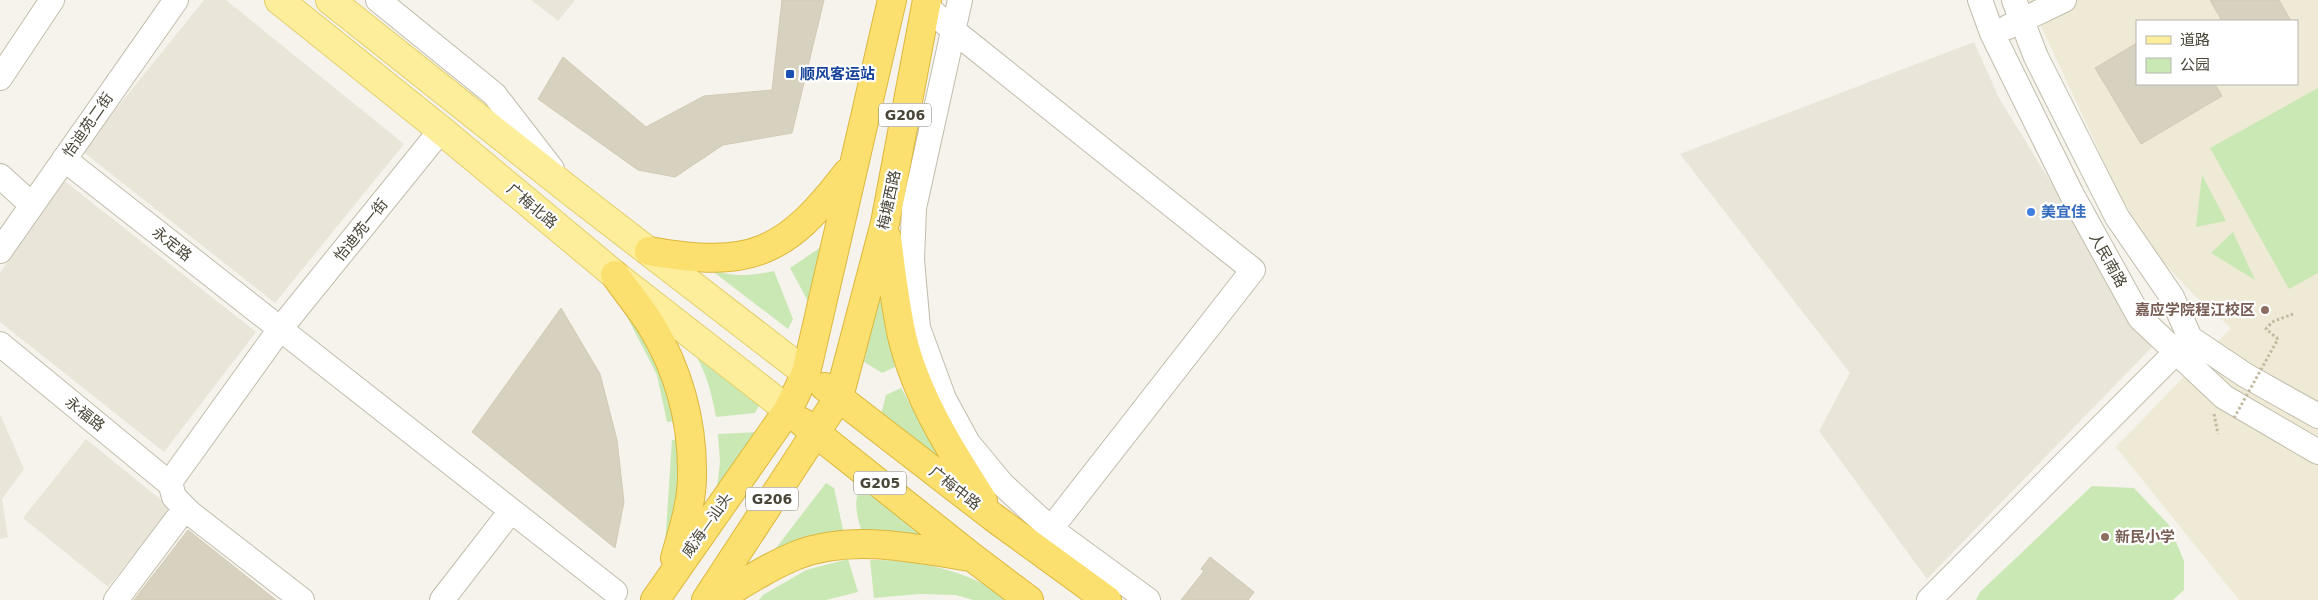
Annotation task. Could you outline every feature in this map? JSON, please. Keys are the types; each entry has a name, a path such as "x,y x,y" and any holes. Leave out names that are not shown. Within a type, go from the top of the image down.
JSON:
{"highway":[{"name":"G206","path":"806,373 892,0"},
{"name":"梅塘西路","path":"839,398 885,223 927,3"},
{"path":"649,251 686,257 710,258 740,257 760,252 802,226 822,206 853,166"},
{"path":"885,223 894,292 903,338 928,408 953,454 993,517"},
{"path":"615,275 651,326 675,373 689,424 692,473 686,522 670,576"},
{"name":"广梅中路","path":"806,373 993,517 1043,539 1107,600"},
{"name":"威海—汕头","path":"655,600 788,410 806,373"},
{"name":"G206","path":"706,600 839,398"},
{"name":"G205","path":"788,410 972,557 1029,600"},
{"path":"911,508 938,475"},
{"path":"716,600 758,574 798,555 839,545 878,544 972,557"}],"main road":[{"name":"广梅北路","path":"279,0 442,130 615,275 788,410"},
{"path":"330,0 568,190 806,373"}],"street":[{"path":"0,78 52,0"},
{"name":"怡迪苑二街","path":"0,251 176,0"},
{"path":"378,0 494,94 568,190"},
{"path":"960,0 914,208 912,260 918,328 944,399 968,443 1002,484 1043,539 1148,600"},
{"name":"人民南路","path":"1980,0 1992,33 2071,193 2140,318 2188,349 2245,376 2318,416"},
{"name":"人民南路","path":"2014,0 2036,57 2118,217 2172,297 2188,349 2224,397 2318,452"},
{"path":"1992,33 2022,22 2064,0"},
{"path":"927,3 954,31 1254,270 1043,539"},
{"name":"怡迪苑一街","path":"170,484 280,329 442,130"},
{"name":"永定路","path":"64,159 615,592"},
{"path":"0,176 32,205"},
{"name":"永福路","path":"0,344 170,484"},
{"path":"1929,600 2188,349"},
{"path":"1948,600 2188,349"},
{"path":"170,484 174,497 190,513 302,600"},
{"path":"442,600 511,510"},
{"path":"116,600 177,519"}],"path":[{"path":"2234,418 2278,339 2266,329 2272,322 2293,314"}],"shaded area":[{"path":"204,0 226,0 404,144 275,303 82,151"},
{"path":"531,0 575,0 558,21"},
{"name":"嘉应学院程江校区","path":"2029,0 2318,0 2318,600 2239,600 2116,447 2231,328 2191,292 2153,251 2119,194"},
{"path":"1974,42 1999,98 2152,347 1927,579 1819,431 1850,373 1680,154"},
{"path":"62,179 256,332 164,452 0,322 0,273"},
{"path":"0,414 24,469 2,499 8,537 0,539"},
{"path":"86,439 171,508 108,587 23,518"}],"green space":[{"path":"2318,88 2318,273 2289,289 2210,148"},
{"path":"2202,175 2226,221 2196,227"},
{"path":"837,232 810,305 790,268 821,247"},
{"path":"2233,232 2255,280 2211,253"},
{"path":"707,267 723,273 740,275 774,271 793,319 788,329"},
{"path":"878,290 895,367 882,373 864,362"},
{"path":"619,301 633,308 693,419 667,422 657,375"},
{"path":"682,333 763,398 755,413 716,417 711,392 704,373"},
{"path":"901,388 945,466 881,415 886,395"},
{"path":"760,432 715,504 720,462 718,434"},
{"path":"698,438 663,577 672,440"},
{"path":"864,480 949,545 863,537 856,501"},
{"path":"826,483 834,488 845,539 763,565"},
{"name":"新民小学","path":"2092,486 2134,488 2169,525 2184,561 2184,590 2173,600 1976,600 1980,592"},
{"path":"848,559 858,592 826,600 759,600 763,595 806,570"},
{"path":"870,560 906,562 961,574 978,581 1009,600 973,600 956,595 919,594 874,598"}],"building":[{"name":"顺风客运站","path":"782,0 824,0 792,133 723,145 675,177 638,170 538,99 563,57 646,127 704,96 772,90"},
{"path":"2210,0 2279,0 2290,20 2221,20"},
{"path":"2136,44 2136,85 2216,85 2222,96 2141,144 2095,68"},
{"path":"561,308 600,374 617,440 624,502 615,548 472,432"},
{"path":"188,530 276,600 134,600"},
{"path":"1210,557 1254,592 1248,600 1181,600 1204,571 1201,569"}],"place":[{"name":"顺风客运站","path":"790,74"},
{"name":"美宜佳","path":"2031,212"},
{"name":"嘉应学院程江校区","path":"2265,310"},
{"name":"新民小学","path":"2105,537"}]}
